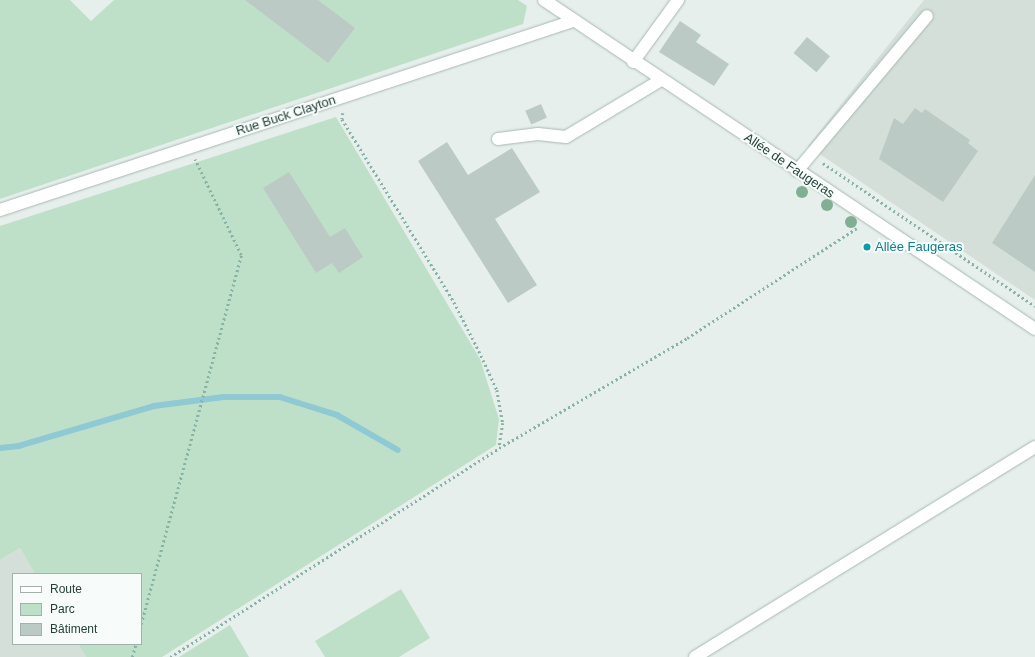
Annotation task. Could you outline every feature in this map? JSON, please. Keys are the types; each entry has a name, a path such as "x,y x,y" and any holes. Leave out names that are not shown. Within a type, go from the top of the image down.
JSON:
{"street":[{"name":"Allée de Faugeras","path":"544,0 633,62 797,172 1035,329"},
{"path":"633,62 678,0"},
{"path":"797,172 928,16"},
{"name":"Rue Buck Clayton","path":"0,210 573,21"},
{"path":"498,139 538,134 566,137 661,80"},
{"path":"695,657 1035,447"}],"path":[{"path":"347,96 342,118 454,302 497,390 503,423 499,448"},
{"path":"142,620 241,255 189,147"},
{"path":"812,154 1035,306"},
{"path":"170,657 499,448 687,338 869,220"},
{"path":"132,657 136,645"}],"shaded area":[{"path":"924,0 1035,0 1035,300 808,146"},
{"path":"20,548 34,573 12,573 12,645 79,645 86,657 0,657 0,560"}],"green space":[{"path":"0,0 70,0 91,21 114,0 518,0 527,6 523,24 0,199"},
{"path":"336,117 480,359 499,419 496,445 162,657 86,657 79,645 142,645 142,573 34,573 20,548 0,560 0,226"},
{"path":"401,589 430,638 399,657 325,657 315,641"},
{"path":"230,625 249,657 179,657"}],"building":[{"path":"245,0 318,0 355,28 328,63"},
{"path":"680,21 701,35 696,42 729,64 714,86 659,52"},
{"path":"807,37 830,56 816,72 794,53"},
{"path":"541,104 547,118 531,124 525,111"},
{"path":"915,108 922,113 925,109 970,140 968,143 978,151 943,202 879,159 894,118 903,124"},
{"path":"447,142 468,175 512,148 540,192 495,219 537,285 508,303 418,161"},
{"path":"289,172 330,237 345,228 363,257 339,273 332,263 316,273 263,188"},
{"path":"1035,175 1035,272 992,243"}],"waterway":[{"path":"0,448 19,446 154,406 223,397 280,397 337,415 398,450"}],"place":[{"name":"Allée Faugeras","path":"867,247"}]}
